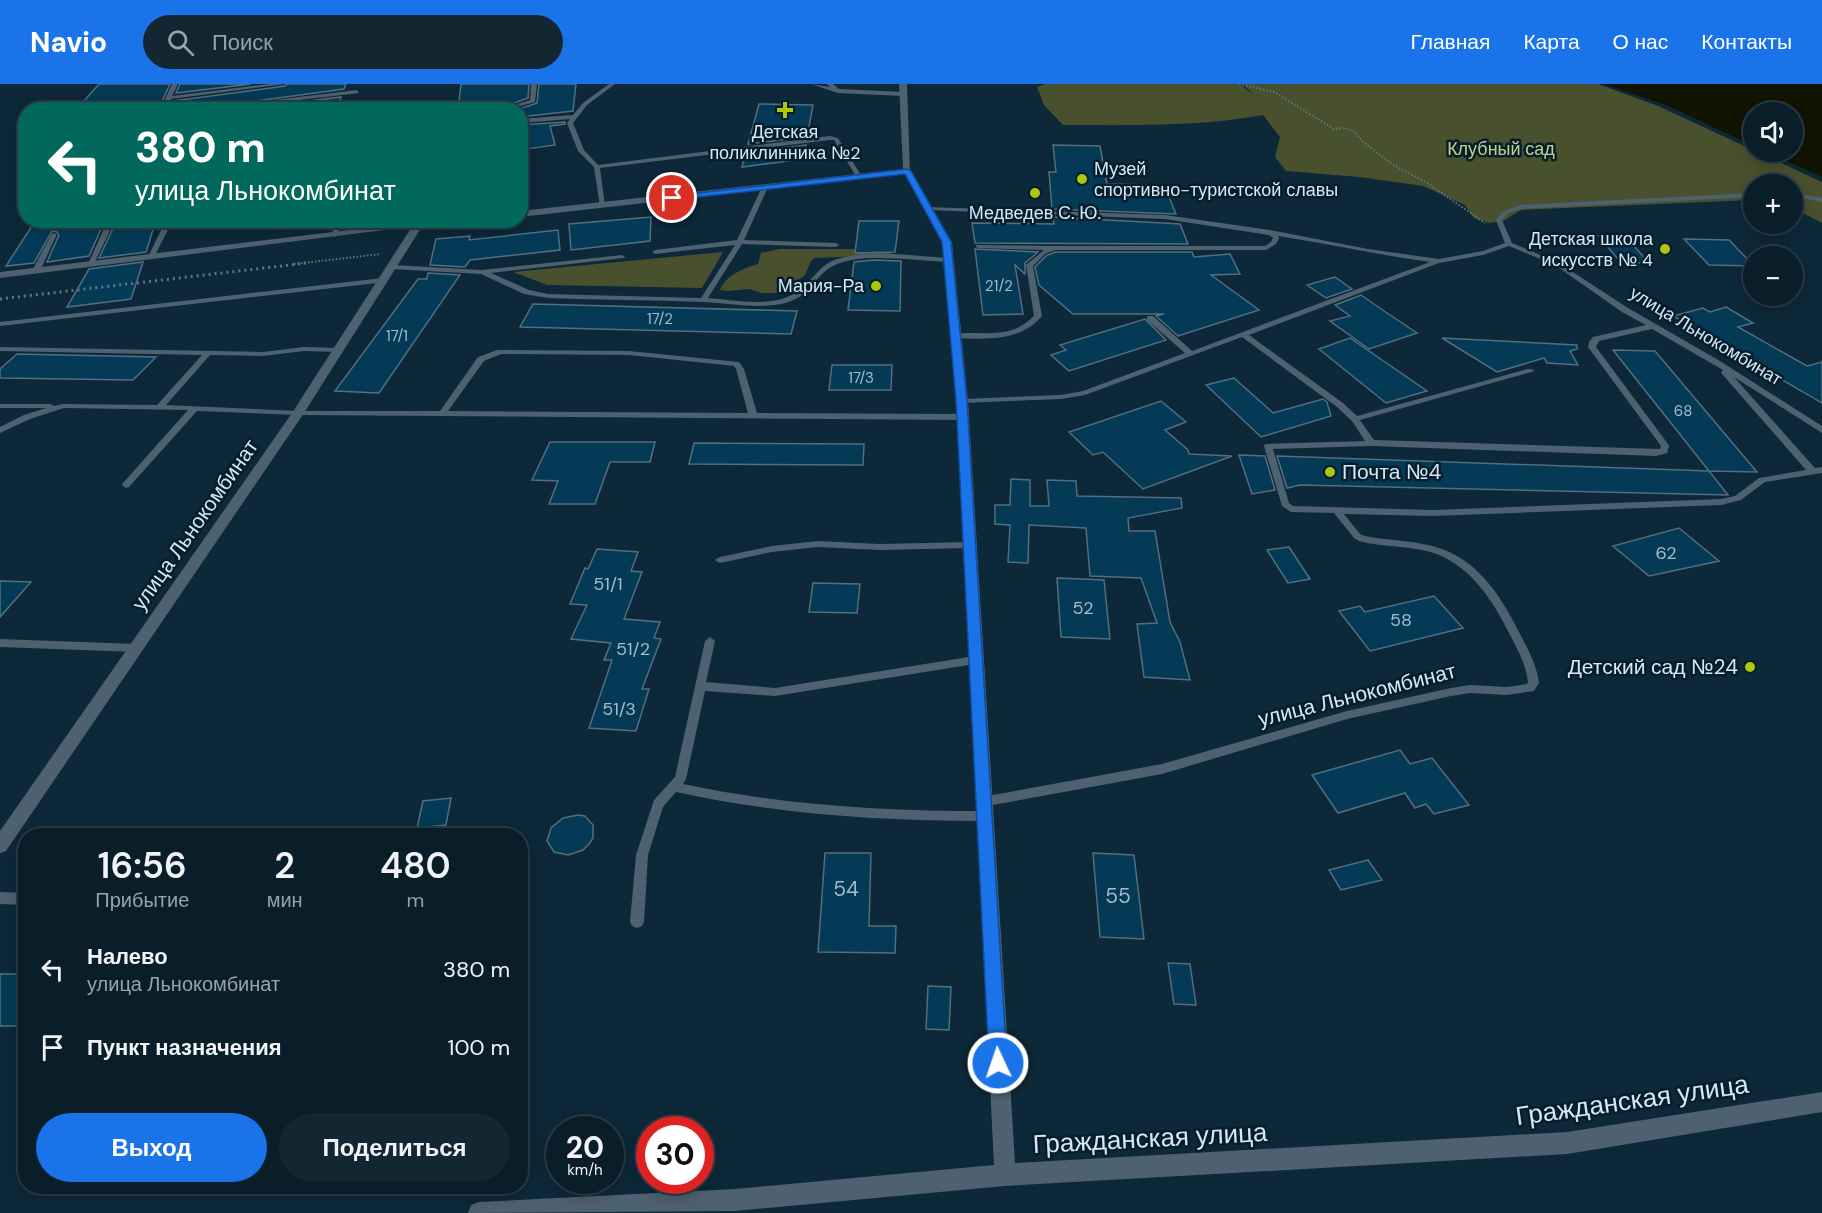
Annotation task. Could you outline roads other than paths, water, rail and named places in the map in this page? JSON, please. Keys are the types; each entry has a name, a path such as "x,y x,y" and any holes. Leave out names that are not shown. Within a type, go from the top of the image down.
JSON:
{"street":[{"path":"903,84 907,171 947,242 956,336 1005,1175"},
{"path":"528,213 907,171"},
{"path":"0,275 393,228"},
{"name":"улица Льнокомбинат","path":"0,845 298,413 416,228"},
{"name":"Гражданская улица","path":"479,1213 736,1207 1005,1175 1567,1143 1822,1102"}],"lane":[{"path":"166,102 175,84"},
{"path":"168,98 282,84"},
{"path":"528,102 533,101 534,84"},
{"path":"602,206 597,166 581,151 570,123 585,104 612,84"},
{"path":"814,84 838,91 903,94"},
{"path":"830,84 838,91"},
{"path":"266,102 357,92"},
{"path":"528,120 574,117"},
{"path":"597,166 830,138 836,139 859,177"},
{"path":"703,300 740,243 765,188"},
{"path":"0,406 195,408 298,413 753,415 962,409 1084,393 1437,262 1466,254 1491,252 1508,240 1499,220 1506,212 1520,207 1743,196"},
{"path":"1803,196 1822,200"},
{"path":"928,208 1164,217 1270,232 1437,262"},
{"path":"91,264 108,228"},
{"path":"151,257 166,228"},
{"path":"335,235 336,228"},
{"path":"978,246 1266,248 1275,243 1276,238 1270,232"},
{"path":"36,271 54,234"},
{"name":"улица Льнокомбинат","path":"1508,240 1557,264 1822,430"},
{"path":"655,252 740,243 836,245"},
{"path":"956,336 1004,336 1033,323 1038,316 1029,265 1043,253 1054,248"},
{"path":"392,267 482,272 622,256"},
{"path":"482,272 534,294 776,303 789,301 803,292 827,265 850,258 948,260"},
{"path":"0,324 383,280"},
{"path":"1150,318 1191,354"},
{"path":"1653,326 1596,339 1592,346 1665,446 1664,451 1656,453 1371,443 1268,446 1286,507 1338,512 1433,513 1721,502 1738,498 1762,480 1817,471"},
{"path":"1243,334 1340,405 1355,419 1371,443"},
{"path":"0,349 263,354 304,349 339,350"},
{"path":"442,414 481,359 500,352 629,353 736,364 740,369 753,415"},
{"path":"159,408 208,353"},
{"path":"1717,363 1817,471"},
{"path":"1355,419 1531,371"},
{"path":"0,430 27,417 63,406"},
{"path":"126,485 195,408"},
{"name":"улица Льнокомбинат","path":"983,809 1162,769 1347,715 1451,692 1480,689 1507,691 1530,688 1534,683 1531,666 1502,606 1487,585 1467,567 1438,551 1362,539 1338,512"},
{"path":"720,560 772,549 818,544 879,547 969,545"},
{"path":"638,922 642,855 658,804 675,788 680,779 710,641"},
{"path":"0,643 136,648"},
{"path":"699,686 776,692 975,660"},
{"path":"675,788 754,804 915,816 983,809"},
{"path":"0,898 18,899"}],"place":[{"name":"Детская поликлинника №2","path":"785,110"},
{"name":"Музей спортивно-туристской славы","path":"1082,179"},
{"name":"Медведев С. Ю.","path":"1035,193"},
{"name":"Детская школа искусств № 4","path":"1665,249"},
{"name":"Мария-Ра","path":"876,286"},
{"name":"Почта №4","path":"1330,472"},
{"name":"Детский сад №24","path":"1750,667"}],"park label":[{"name":"Клубный сад","path":"1501,149"}]}
